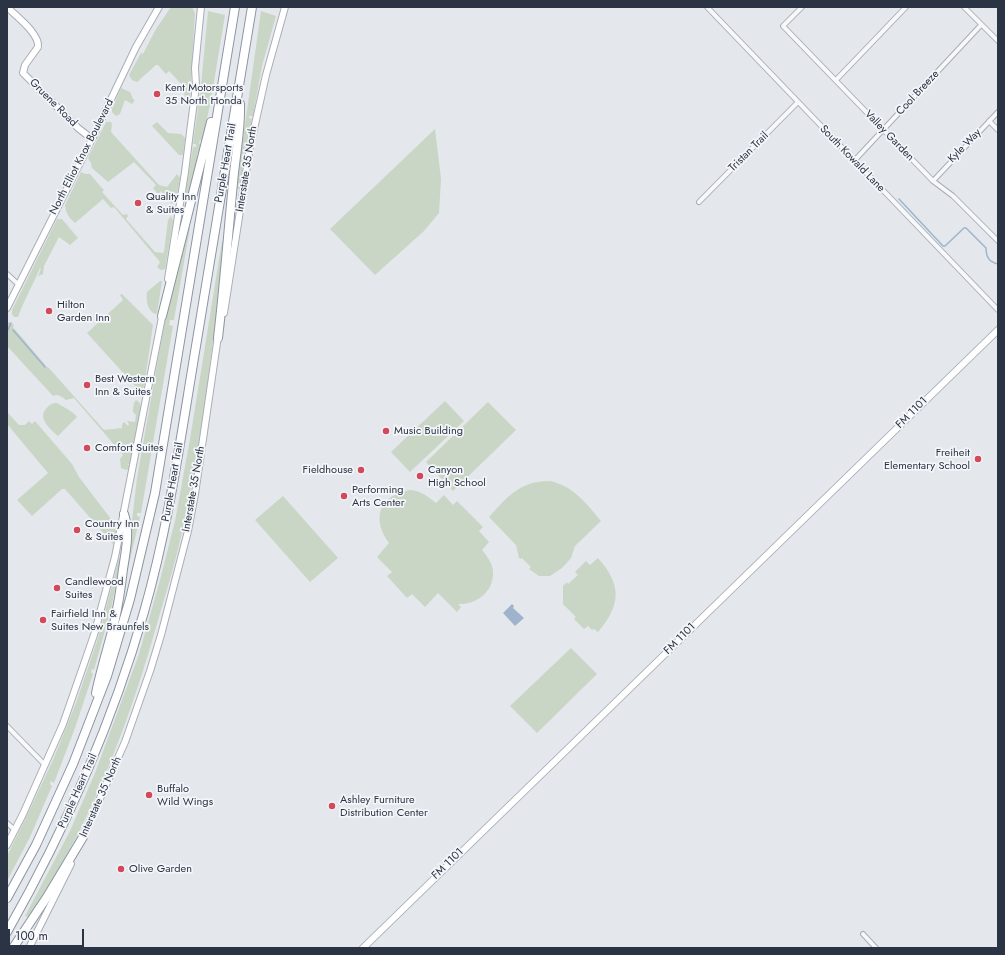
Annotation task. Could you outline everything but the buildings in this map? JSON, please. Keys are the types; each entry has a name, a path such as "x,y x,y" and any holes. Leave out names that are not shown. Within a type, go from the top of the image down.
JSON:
{"highway":[{"name":"Purple Heart Trail","path":"7,898 50,816 91,719 109,668 126,612 148,524 235,9"},
{"name":"Purple Heart Trail","path":"7,932 47,859 88,772 107,724 146,605 165,525 174,476 251,11"},
{"path":"218,338 234,168 241,123 239,87"},
{"path":"162,316 206,143 219,100"},
{"path":"91,719 101,669 114,621 122,578 127,538 127,524 124,514"},
{"path":"13,948 47,897 83,837"}],"main road":[{"name":"Gruene Road","path":"7,7 36,36 38,40 38,47 25,65 23,73 78,128 92,139"},
{"name":"North Elliot Knox Boulevard","path":"7,308 143,34 159,7"},
{"path":"197,7 201,18"},
{"path":"7,845 63,724 94,635 113,564 162,316 186,166 196,86 195,68 201,7"},
{"path":"201,18 205,7"},
{"path":"279,26 280,7"},
{"name":"Interstate 35 North","path":"29,948 83,837 125,742 161,635 188,531 195,494 218,338 226,302 250,147 266,76 285,7"},
{"name":"FM 1101","path":"364,947 998,330"}],"street":[{"name":"South Kowald Lane","path":"707,7 998,310"},
{"name":"Valley Garden","path":"802,7 784,26 883,131 932,180 953,196 998,241"},
{"path":"836,80 906,7"},
{"path":"964,7 998,41"},
{"name":"Cool Breeze","path":"854,161 981,25"},
{"name":"Tristan Trail","path":"699,202 798,102"},
{"name":"Kyle Way","path":"932,180 998,112"},
{"path":"989,121 998,130"},
{"path":"7,274 18,284"},
{"path":"7,726 45,765"},
{"path":"7,823 15,830"},
{"path":"863,934 876,948"}],"green space":[{"path":"171,7 192,7 195,13 190,97 186,99 183,90 185,88 169,71 166,74 158,65 156,65 137,82 132,80 129,75 141,53 143,54 156,29"},
{"path":"208,11 225,15 211,100 202,141 200,140 199,143 201,145 197,155 198,158 189,197 185,197 193,147 196,147 196,144 193,144 201,86"},
{"path":"261,11 276,16 262,66 253,116 249,116 249,118 252,119 244,158 240,189 236,189"},
{"path":"121,88 130,92 135,100 132,104 125,100 120,114 116,116 112,112 112,109"},
{"path":"106,122 111,122 111,132 159,185 167,187 177,174 180,178 175,204 171,203 161,191 158,194 153,188 156,185 134,162 108,182 92,168 88,158"},
{"path":"157,122 168,133 181,134 185,138 183,155 179,155 152,126"},
{"path":"435,129 441,179 439,213 424,231 375,275 330,229"},
{"path":"81,172 90,174 104,190 102,192 123,215 127,214 128,216 126,219 155,252 164,252 168,220 171,216 173,221 165,269 161,270 157,267 160,262 114,207 111,208 103,199 75,223 71,219 67,213 65,205"},
{"path":"57,219 62,219 78,238 70,245 59,237 44,266 43,274 38,276 41,269 40,268 18,317 14,317 12,310"},
{"path":"188,226 190,228 174,320 170,320 169,325 173,326 141,513 137,513 137,516 140,517 125,581 137,478 165,320 175,278 177,278 177,274 175,274"},
{"path":"222,241 225,241 224,256 202,423 191,489 176,558 151,645 113,756 77,836 30,918 25,916 70,831 95,773 139,654 160,580 175,521 190,439"},
{"path":"162,281 157,313 155,314 150,310 147,292"},
{"path":"122,294 153,325 144,387 141,389 136,387 87,333 123,300 120,295"},
{"path":"10,322 47,367 104,430 122,428 122,424 124,422 128,426 129,424 127,421 135,422 136,415 133,412 133,406 136,400 140,403 140,413 130,464 128,464 130,468 126,470 121,468 120,459 123,455 74,398 66,400 58,395 53,396 7,346 7,323"},
{"path":"445,401 464,421 410,472 391,452"},
{"path":"488,402 516,430 453,491 426,462"},
{"path":"57,403 77,417 58,436 46,424 43,416 48,406"},
{"path":"7,412 19,425 25,425 29,421 32,424 35,421 72,464 79,477 117,527 113,544 65,489 62,489 32,516 17,500 48,473 7,424"},
{"path":"550,481 558,483 572,491 601,521 575,546 571,558 562,568 550,576 539,576 529,569 531,567 522,558 519,558 516,545 489,517 508,497 522,487 530,484"},
{"path":"410,490 427,496 436,503 444,495 453,505 457,501 483,527 479,531 489,542 482,550 493,569 493,579 490,586 483,596 477,600 465,604 458,604 461,607 457,612 438,593 425,607 412,594 407,598 387,576 392,572 377,557 389,543 383,534 380,525 381,509 391,497"},
{"path":"283,496 338,558 310,582 255,520"},
{"path":"598,558 611,577 615,586 616,595 611,613 598,632 594,629 592,630 588,626 584,629 574,619 576,617 563,604 563,586 567,582 568,584 578,575 575,572 586,561 590,565"},
{"path":"119,559 121,559 111,609 94,670 92,669 91,672 93,674 75,728 54,783 51,781 50,784 52,786 30,837 7,881 7,856 53,760 76,703 98,638"},
{"path":"571,648 597,674 537,733 510,706"}],"water":[{"path":"512,604 514,606 513,608 524,618 515,626 503,613"}],"waterway":[{"path":"899,199 943,246 945,246 964,228 966,228 986,248 989,259 998,264"},
{"path":"7,332 11,323"},
{"path":"13,330 45,367"}],"place":[{"name":"Kent Motorsports 35 North Honda","path":"157,94"},
{"name":"Quality Inn & Suites","path":"138,203"},
{"name":"Hilton Garden Inn","path":"49,311"},
{"name":"Best Western Inn & Suites","path":"87,385"},
{"name":"Music Building","path":"386,431"},
{"name":"Comfort Suites","path":"87,448"},
{"name":"Freiheit Elementary School","path":"978,459"},
{"name":"Fieldhouse","path":"361,470"},
{"name":"Canyon High School","path":"420,476"},
{"name":"Performing Arts Center","path":"344,496"},
{"name":"Country Inn & Suites","path":"77,530"},
{"name":"Candlewood Suites","path":"57,588"},
{"name":"Fairfield Inn & Suites New Braunfels","path":"43,620"},
{"name":"Buffalo Wild Wings","path":"149,795"},
{"name":"Ashley Furniture Distribution Center","path":"332,806"},
{"name":"Olive Garden","path":"121,869"}]}
